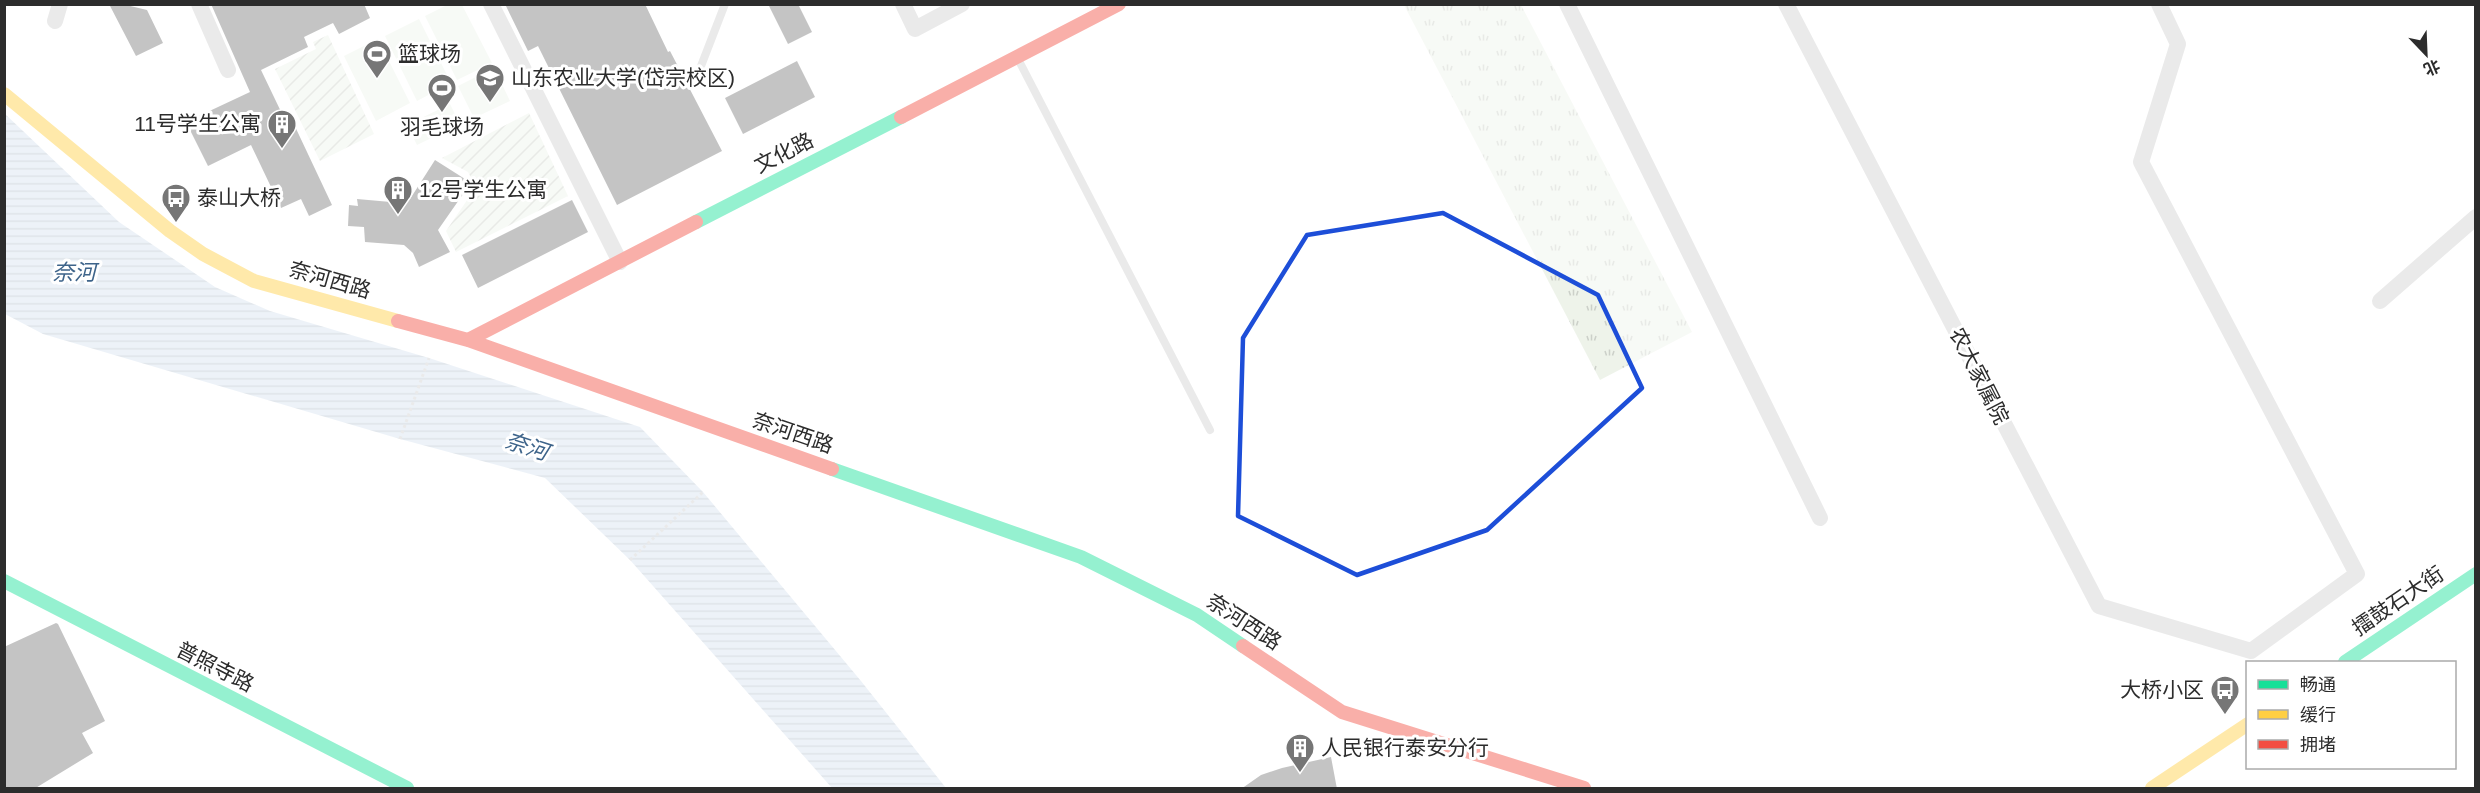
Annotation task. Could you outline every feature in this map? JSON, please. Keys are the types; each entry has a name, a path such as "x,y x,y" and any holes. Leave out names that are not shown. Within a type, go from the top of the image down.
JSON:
{"street":[{"path":"55,21 60,4"},
{"path":"199,4 228,70"},
{"path":"491,4 620,262"},
{"path":"903,4 915,28 962,4"},
{"name":"文化路","path":"468,340 1119,4"},
{"path":"1568,4 1820,518"},
{"name":"农大家属院","path":"1786,4 2099,606 2251,651 2357,574 2141,162 2178,44 2159,4"},
{"name":"奈河西路","path":"4,94 170,231 203,254 254,281 468,340 1081,556 1197,615 1342,712 1584,789"},
{"path":"2380,301 2475,217"},
{"name":"擂鼓石大街","path":"2348,661 2475,574"},
{"name":"普照寺路","path":"4,582 407,789"},
{"path":"2152,789 2246,725"}],"lane":[{"path":"701,66 725,4"},
{"path":"1017,57 1210,430"}],"path":[{"path":"400,439 429,358"},
{"path":"630,560 703,492"}],"highlighted area":[{"path":"1443,213 1598,295 1642,388 1487,530 1357,575 1238,516 1243,338 1307,235"}],"green space":[{"name":"篮球场","path":"447,5 462,5 492,63 457,80 425,16"},
{"path":"1404,5 1521,5 1692,332 1600,380"},
{"name":"篮球场","path":"419,19 451,83 417,101 385,36"},
{"path":"328,35 374,134 320,161 275,69 316,49 313,42"},
{"name":"篮球场","path":"378,39 410,103 376,121 344,56"},
{"name":"篮球场","path":"494,68 510,101 474,118 458,86"},
{"name":"羽毛球场","path":"450,104 460,124 417,145 407,125"},
{"path":"529,113 568,196 456,252 446,231 476,187 468,172 442,158"}],"water":[{"name":"奈河","path":"4,113 119,222 215,287 270,311 429,358 640,427 703,492 861,681 946,788 832,788 630,560 545,478 400,439 43,334 5,314"}],"building":[{"path":"109,4 122,4 147,10 163,43 136,56"},
{"path":"211,4 364,4 370,18 339,34 333,23 304,37 308,47 261,70 285,120 291,118 332,205 309,216 301,199 281,208 251,145 208,166 186,122 250,92"},
{"path":"505,4 645,4 668,52 670,51 722,151 617,205 538,46 528,51"},
{"path":"768,4 798,4 812,32 788,44"},
{"path":"797,61 815,97 743,134 725,98"},
{"name":"12号学生公寓","path":"435,160 465,179 468,187 438,230 450,252 419,267 413,253 404,245 365,242 364,227 348,226 349,205 358,206 357,199 402,203 410,199"},
{"path":"572,200 588,232 478,288 462,255"},
{"path":"56,623 105,721 82,733 93,753 34,789 4,789 4,647"},
{"name":"人民银行泰安分行","path":"1331,757 1337,789 1241,789 1261,775"}],"traffic: fast":[{"path":"696,222 901,117"},
{"path":"832,469 1081,557 1197,615 1243,646"},
{"path":"2346,661 2476,574"},
{"path":"4,581 407,788"}],"traffic: slow":[{"path":"4,94 170,231 203,254 254,281 398,321"},
{"path":"2152,788 2246,725"}],"traffic: jam":[{"path":"901,117 1119,4"},
{"path":"468,340 696,222"},
{"path":"398,321 468,340 832,469"},
{"path":"1243,646 1342,712 1584,788"}],"place":[{"name":"篮球场","path":"377,80"},
{"name":"山东农业大学(岱宗校区)","path":"490,104"},
{"name":"羽毛球场","path":"442,114"},
{"name":"11号学生公寓","path":"282,150"},
{"name":"12号学生公寓","path":"398,216"},
{"name":"泰山大桥","path":"176,224"},
{"name":"大桥小区","path":"2225,716"},
{"name":"人民银行泰安分行","path":"1300,774"}]}
